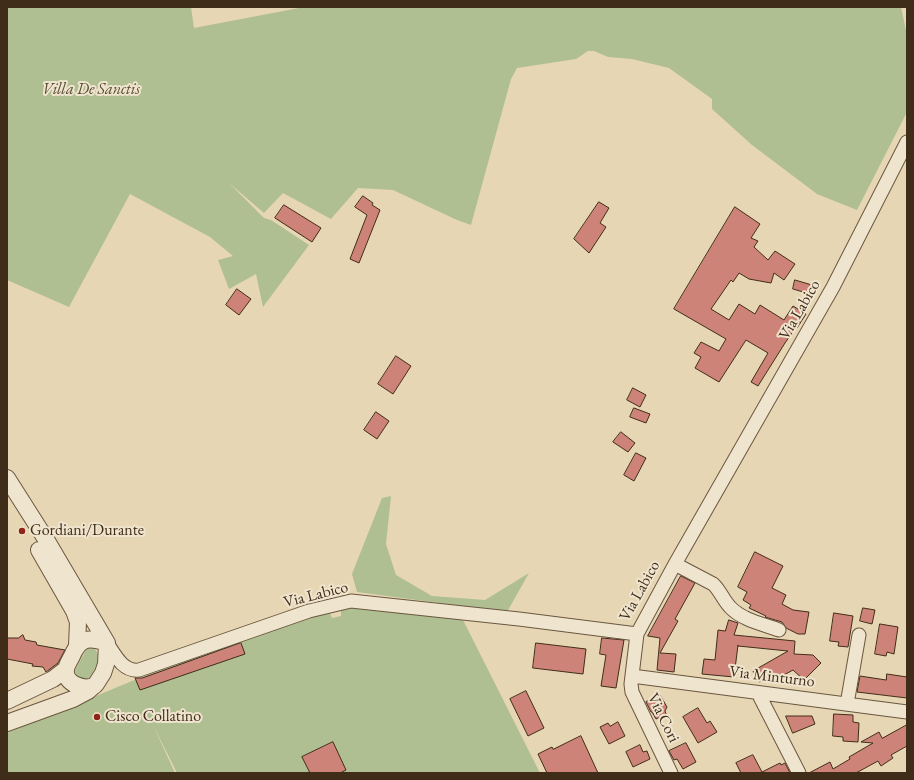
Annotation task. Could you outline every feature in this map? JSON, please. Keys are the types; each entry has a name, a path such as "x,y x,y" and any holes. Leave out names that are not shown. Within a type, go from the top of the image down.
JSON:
{"street":[{"name":"Via Labico","path":"107,643 122,664 129,669 139,670 309,611 351,601 519,619 637,634 675,564 833,287 907,142"},
{"path":"7,478 47,541 107,643 105,667 102,676 94,686 83,695 7,723"},
{"path":"7,484 28,530 74,610 78,622 77,645 66,669 53,679 7,701"},
{"path":"675,564 713,584 730,607 738,614 779,630"},
{"name":"Via Cori","path":"637,634 631,686 632,694 671,773"},
{"path":"847,704 859,636"},
{"path":"77,645 90,639 107,643"},
{"path":"66,669 68,678 75,685 86,688 94,686"},
{"name":"Via Minturno","path":"632,676 907,712"},
{"path":"758,693 799,773"}],"green space":[{"name":"Villa De Sanctis","path":"7,7 191,7 194,28 299,7 901,7 907,35 907,112 857,210 817,194 752,145 712,109 712,99 669,68 632,59 608,57 594,51 588,51 576,59 517,68 511,79 471,225 393,190 358,188 331,219 283,193 264,213 229,183 264,218 271,220 309,245 263,307 256,274 229,289 218,260 233,256 210,237 130,194 69,307 7,280"},
{"path":"391,496 386,544 396,575 432,596 485,600 529,573 507,612 357,592 352,574 382,498"},
{"path":"356,605 462,618 540,773 177,773 153,725 175,773 7,773 7,733 132,681 246,639 329,611 332,618 341,616 341,608"},
{"path":"92,647 96,650 98,658 96,667 88,679 82,680 76,676 75,670 86,650"}],"building":[{"path":"363,196 373,203 372,205 380,210 359,263 350,259 367,215 355,207"},
{"path":"599,202 609,208 600,223 606,227 589,253 574,239"},
{"path":"284,205 321,228 312,242 275,218"},
{"path":"735,207 760,224 751,238 758,241 754,247 768,260 775,251 795,264 784,280 774,273 771,283 749,279 739,273 733,282 731,280 711,309 729,320 739,304 755,314 760,305 784,320 793,306 806,314 785,343 758,386 751,382 768,353 746,340 719,382 695,368 701,357 694,353 701,342 719,351 726,339 674,309"},
{"path":"795,280 812,285 810,294 793,289"},
{"path":"237,289 251,299 239,315 226,305"},
{"path":"396,356 411,366 393,394 378,384"},
{"path":"633,388 646,395 640,407 627,400"},
{"path":"634,408 650,414 646,423 630,417"},
{"path":"376,412 389,421 377,439 364,430"},
{"path":"621,432 635,443 628,452 613,442"},
{"path":"636,453 646,458 634,481 624,475"},
{"path":"755,552 783,566 772,588 786,595 782,604 793,610 809,612 805,634 798,634 786,628 782,622 765,617 766,616 749,608 751,605 743,600 747,592 738,587"},
{"path":"681,576 695,583 675,619 678,621 660,653 676,654 674,672 657,670 660,638 648,636"},
{"path":"863,608 875,610 872,624 860,621"},
{"path":"834,613 853,616 848,647 838,646 839,642 830,641"},
{"path":"729,620 738,623 734,635 795,641 794,654 813,655 821,663 804,680 793,670 773,681 770,676 759,682 753,671 788,651 738,645 734,677 702,674 704,659 715,660 718,630 725,631"},
{"path":"880,624 898,627 894,654 887,652 886,656 875,654"},
{"path":"23,635 25,640 36,642 37,645 65,650 58,663 46,672 43,667 32,666 33,664 7,659 7,638 18,638"},
{"path":"602,638 624,640 616,688 601,686 606,655 600,654"},
{"path":"241,643 245,654 140,690 135,678 142,678"},
{"path":"536,643 586,649 583,674 533,668"},
{"path":"887,674 907,677 907,698 857,692 860,676 886,680"},
{"path":"526,691 544,728 528,736 510,699"},
{"path":"660,695 667,707 665,711 666,714 656,719 646,702"},
{"path":"698,708 707,723 710,721 717,732 698,743 683,717"},
{"path":"834,714 853,715 853,722 859,723 858,742 843,741 843,737 833,736"},
{"path":"786,716 812,716 815,724 793,733"},
{"path":"618,722 625,736 609,744 600,727 608,723 610,726"},
{"path":"907,725 907,746 891,755 893,758 881,766 878,761 856,773 809,773 830,762 833,769 850,759 849,757 873,743 861,742 879,732 882,738"},
{"path":"581,736 598,773 547,773 538,754"},
{"path":"333,742 346,770 340,773 310,773 302,757"},
{"path":"686,743 696,762 683,769 677,759 674,760 669,751"},
{"path":"640,745 643,752 647,751 650,759 633,767 626,752"},
{"path":"753,755 762,772 780,763 781,765 785,763 790,773 741,773 736,763"}],"place":[{"name":"Gordiani/Durante","path":"22,531"},
{"name":"Cisco Collatino","path":"97,717"}]}
